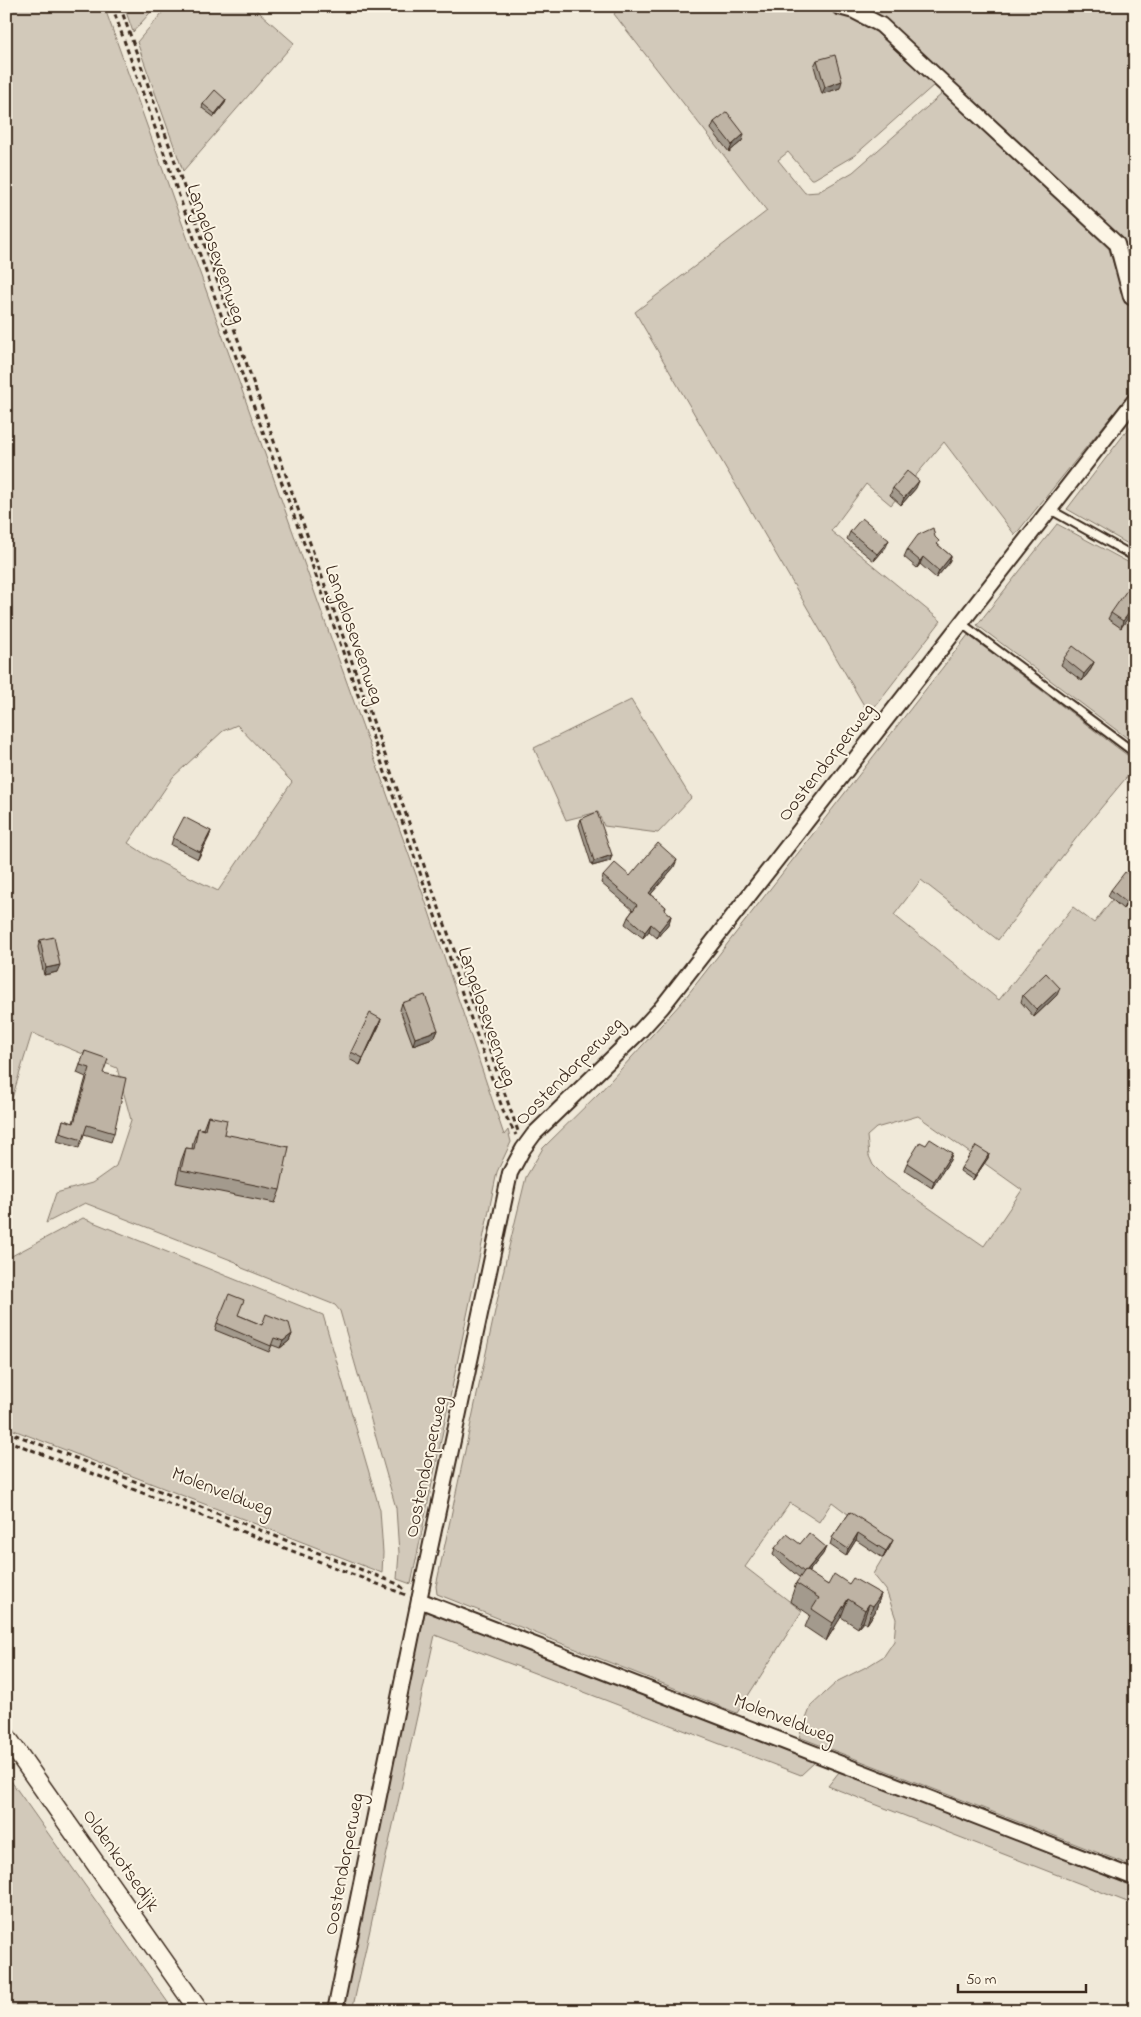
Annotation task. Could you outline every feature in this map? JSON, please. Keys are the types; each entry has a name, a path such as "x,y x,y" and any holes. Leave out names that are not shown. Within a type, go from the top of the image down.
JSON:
{"street":[{"path":"839,7 854,11 881,25 1117,244 1131,297 1135,299"},
{"name":"Oostendorperweg","path":"335,2011 419,1600 510,1173 523,1148 534,1134 641,1030 662,1007 1135,400"},
{"name":"Molenveldweg","path":"419,1600 1135,1878"},
{"name":"Oldenkotsedijk","path":"6,1736 199,2011"}],"lane":[{"path":"1049,509 1135,557"},
{"path":"962,623 1135,753"}],"path":[{"name":"Langeloseveenweg","path":"112,6 247,388 323,595 504,1113 523,1148"},
{"name":"Langeloseveenweg","path":"120,6 512,1112 523,1148"},
{"name":"Molenveldweg","path":"6,1430 398,1584 419,1600"},
{"name":"Molenveldweg","path":"6,1440 419,1600"}],"shaded area":[{"path":"6,6 104,6 424,897 504,1135 508,1130 511,1142 497,1172 411,1584 397,1579 399,1553 396,1508 340,1311 335,1305 242,1268 236,1262 85,1203 46,1223 56,1193 92,1183 116,1166 131,1120 117,1068 32,1033 12,1098 6,1097","holes":["237,725 292,782 218,891 151,858 128,843 173,777 223,731"]},
{"path":"124,6 156,6 133,32"},
{"path":"168,6 252,6 294,43 183,171 137,42"},
{"path":"620,6 834,6 867,24 934,85 855,155 814,179 811,179 788,152 778,160 805,193 818,192 853,172 943,93 1109,249 1125,300 1135,310 1135,387 1015,535 944,442 891,505 866,484 831,531 941,621 869,714 635,312 767,211 614,14"},
{"path":"860,6 1135,6 1135,281 1125,242 878,14"},
{"path":"1135,420 1135,548 1067,509"},
{"path":"1057,524 1135,566 1135,744 977,625"},
{"path":"968,635 1135,761 1135,767 1081,832 998,940 921,880 894,915 999,1000 1073,907 1094,923 1135,870 1135,1867 799,1737 811,1706 838,1681 884,1656 894,1641 896,1619 886,1590 873,1574 890,1546 832,1502 819,1522 790,1503 745,1567 802,1611 737,1713 437,1594 436,1586 507,1255 526,1177 543,1148 601,1091 682,1002","holes":["918,1116 1022,1190 984,1246 886,1178 873,1165 869,1156 867,1136 876,1128"]},
{"path":"631,700 691,798 658,833 604,826 598,812 566,820 534,748"},
{"path":"83,1218 323,1315 380,1510 383,1553 382,1573 6,1427 6,1259"},
{"path":"425,1610 604,1678 815,1762 801,1775 435,1635 352,2011 342,2011"},
{"path":"839,1772 1135,1885 1135,1905 828,1786"},
{"path":"6,1774 174,2011 6,2011"}],"building":[{"path":"835,55 842,81 825,87 817,60"},
{"path":"215,90 226,100 215,114 203,104"},
{"path":"727,112 744,134 732,145 714,122"},
{"path":"907,471 919,481 904,498 893,488"},
{"path":"862,518 889,540 877,554 850,532"},
{"path":"933,528 935,537 939,541 937,544 951,556 939,571 923,557 920,561 907,550 918,535"},
{"path":"1127,590 1135,595 1135,605 1123,621 1111,613"},
{"path":"1073,646 1094,662 1084,674 1064,658"},
{"path":"597,812 612,855 594,861 581,819"},
{"path":"184,817 211,831 200,852 173,838"},
{"path":"658,843 677,860 649,893 666,907 664,910 671,916 659,931 651,924 645,932 628,917 637,905 603,876 615,863 630,876"},
{"path":"1125,872 1135,880 1135,891 1126,902 1111,890"},
{"path":"54,937 60,965 46,968 40,940"},
{"path":"1132,971 1135,971 1135,993 1132,993"},
{"path":"1046,973 1060,988 1037,1010 1023,995"},
{"path":"425,995 438,1030 415,1038 402,1003"},
{"path":"370,1013 381,1019 363,1058 351,1052"},
{"path":"85,1051 108,1059 103,1073 126,1078 114,1133 87,1125 82,1140 60,1133 63,1120 74,1123 90,1068 80,1065"},
{"path":"208,1116 227,1120 224,1134 289,1147 280,1190 181,1170 186,1148 194,1149 198,1128 205,1130"},
{"path":"930,1139 952,1153 934,1181 907,1163 920,1142 926,1145"},
{"path":"976,1146 989,1154 975,1176 961,1168"},
{"path":"229,1294 244,1300 238,1315 262,1325 266,1314 289,1323 292,1334 283,1341 274,1338 271,1346 217,1323"},
{"path":"850,1512 893,1540 886,1551 858,1533 848,1549 832,1538"},
{"path":"809,1533 826,1547 804,1572 775,1548 787,1534 800,1544"},
{"path":"805,1570 828,1585 834,1574 849,1584 853,1578 881,1594 873,1606 869,1604 865,1610 848,1599 833,1623 812,1609 819,1598 796,1583"}]}
